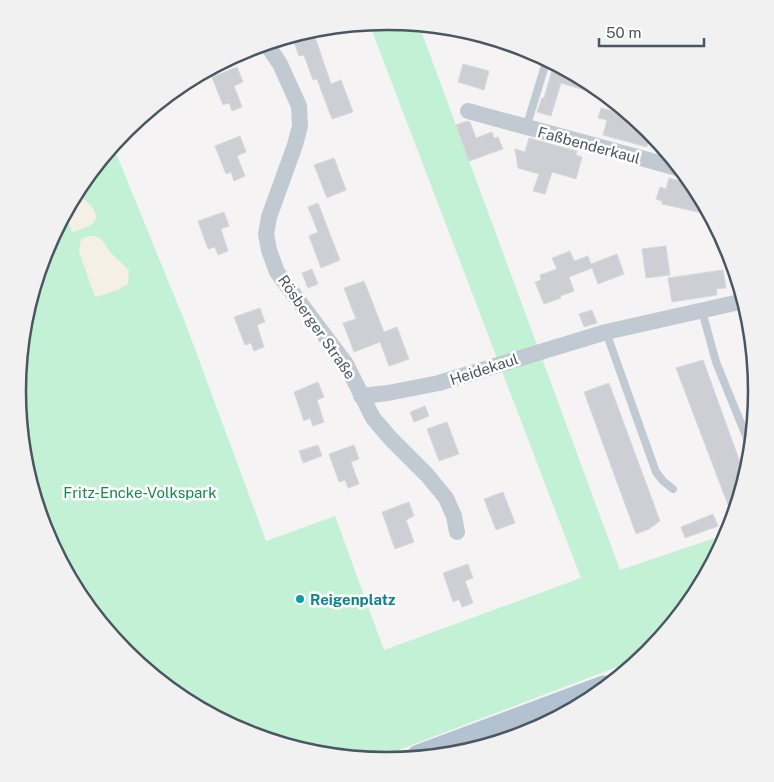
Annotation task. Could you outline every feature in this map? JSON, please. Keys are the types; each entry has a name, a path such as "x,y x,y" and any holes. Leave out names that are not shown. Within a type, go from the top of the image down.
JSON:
{"main road":[{"path":"446,747 572,700"}],"street":[{"name":"Rösberger Straße","path":"270,49 280,64 299,106 300,126 269,216 266,234 269,250 277,272 346,364 373,418 446,498 454,516 456,532"},
{"name":"Faßbenderkaul","path":"468,111 670,167"},
{"name":"Heidekaul","path":"361,396 439,383 606,332 736,303"}],"lane":[{"name":"Faßbenderkaul","path":"526,128 544,66"},
{"path":"702,311 716,362 745,434"},
{"path":"606,332 656,472 673,489"}],"green space":[{"name":"Fritz-Encke-Volkspark","path":"372,31 422,32 620,570 717,538 711,551 673,611 642,646 621,665 394,752 340,749 271,733 227,715 187,691 149,662 101,611 63,551 45,507 33,461 27,415 26,391 29,344 45,275 63,231 87,191 116,153 185,322 266,541 335,516 384,650 581,578"}],"sand":[{"path":"83,198 95,211 95,221 87,227 72,232 68,222"},
{"path":"96,236 102,240 112,254 129,270 128,284 118,290 95,297 79,252 81,239"}],"building":[{"path":"315,37 331,84 341,80 353,112 332,119 317,79 313,80 304,55 299,56 294,43"},
{"path":"463,64 489,71 484,90 458,82"},
{"path":"237,67 243,82 234,86 242,107 232,111 229,103 223,105 212,77"},
{"path":"552,70 587,91 561,83 551,116 537,112 542,98 544,98"},
{"path":"601,108 615,112 648,142 647,147 603,135 607,120 598,118"},
{"path":"467,121 470,122 476,138 492,132 494,138 498,137 503,149 469,161 456,125"},
{"path":"240,136 246,152 237,156 245,176 234,181 231,172 226,174 215,146"},
{"path":"529,138 577,151 576,155 582,157 576,179 552,172 545,194 533,191 539,174 518,168 515,149 525,152"},
{"path":"334,158 346,190 327,198 314,165"},
{"path":"669,178 680,181 700,213 662,204 662,201 656,199 660,187 666,189"},
{"path":"318,203 340,260 321,268 309,236 318,232 308,207"},
{"path":"224,212 229,226 221,229 228,251 218,255 215,247 208,249 198,221"},
{"path":"666,246 670,275 646,278 642,249"},
{"path":"570,251 574,261 588,256 591,264 617,254 624,274 598,284 592,268 569,277 574,291 544,304 535,282 541,280 540,275 557,269 552,258"},
{"path":"312,269 318,284 308,288 302,273"},
{"path":"723,270 726,288 716,289 717,295 672,302 668,278"},
{"path":"364,281 384,332 397,327 409,359 389,366 380,342 354,352 343,323 356,319 344,288"},
{"path":"260,308 265,322 257,325 264,347 254,351 251,343 245,345 234,317"},
{"path":"592,310 597,323 584,327 579,314"},
{"path":"703,360 740,463 728,505 676,368"},
{"path":"318,382 324,397 317,400 324,422 313,426 310,418 304,421 294,392"},
{"path":"609,383 660,521 649,529 636,534 584,392"},
{"path":"425,406 429,416 414,422 410,412"},
{"path":"447,422 459,454 439,461 427,429"},
{"path":"318,445 322,456 303,463 299,451"},
{"path":"354,445 359,459 351,462 359,484 348,488 345,480 339,482 329,454"},
{"path":"503,492 515,523 496,530 484,499"},
{"path":"409,502 414,516 406,520 414,542 395,549 382,512"},
{"path":"713,514 718,526 685,538 681,527"},
{"path":"468,564 473,578 465,581 473,603 462,607 459,599 453,602 443,573"}],"place":[{"name":"Reigenplatz","path":"300,599"}]}
